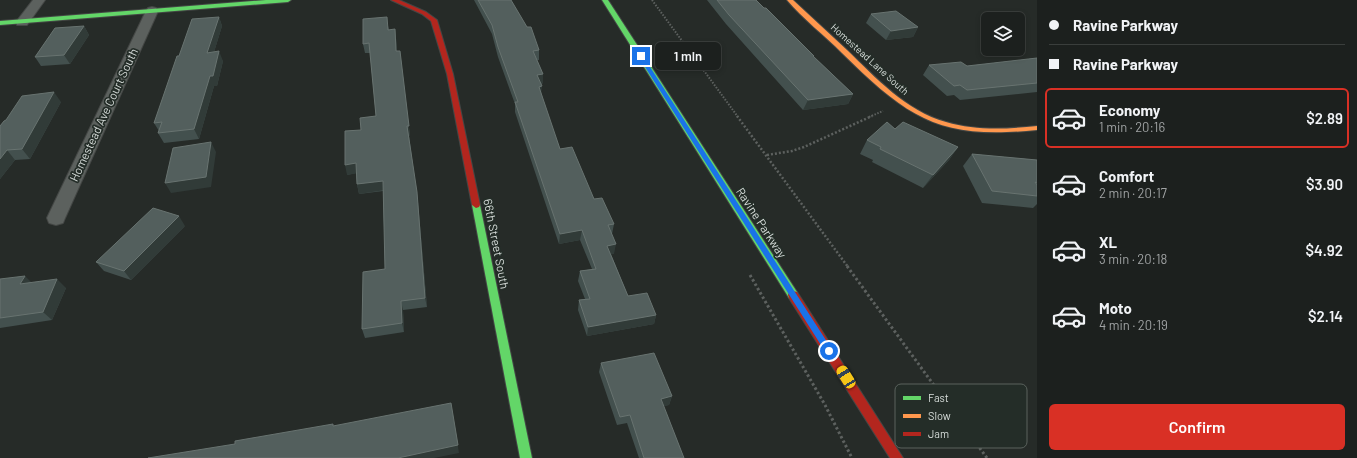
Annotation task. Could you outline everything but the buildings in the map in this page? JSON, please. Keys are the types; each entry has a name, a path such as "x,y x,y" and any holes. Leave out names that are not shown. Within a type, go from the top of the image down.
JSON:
{"street":[{"path":"22,22 39,0"},
{"path":"0,24 288,0"},
{"name":"66th Street South","path":"394,0 424,13 434,20 439,35 450,74 526,458"},
{"name":"Ravine Parkway","path":"605,0 897,458"},
{"name":"Homestead Lane South","path":"790,0 901,103 931,119 964,129 998,132 1037,128"},
{"name":"Homestead Ave Court South","path":"56,218 152,11"}],"path":[{"path":"652,0 933,384"},
{"path":"767,155 788,152 804,147 901,103"},
{"path":"747,269 825,405 852,458"},
{"path":"980,448 987,458"}],"traffic: fast":[{"path":"0,23 288,0"},
{"path":"605,0 793,295"},
{"path":"476,205 526,458"}],"traffic: slow":[{"path":"790,0 879,85 920,115 945,124 970,129 997,131 1037,128"}],"traffic: jam":[{"path":"394,0 424,13 434,20 450,74 476,205"},
{"path":"793,295 897,458"}],"route":[{"path":"641,56 829,351"}]}
